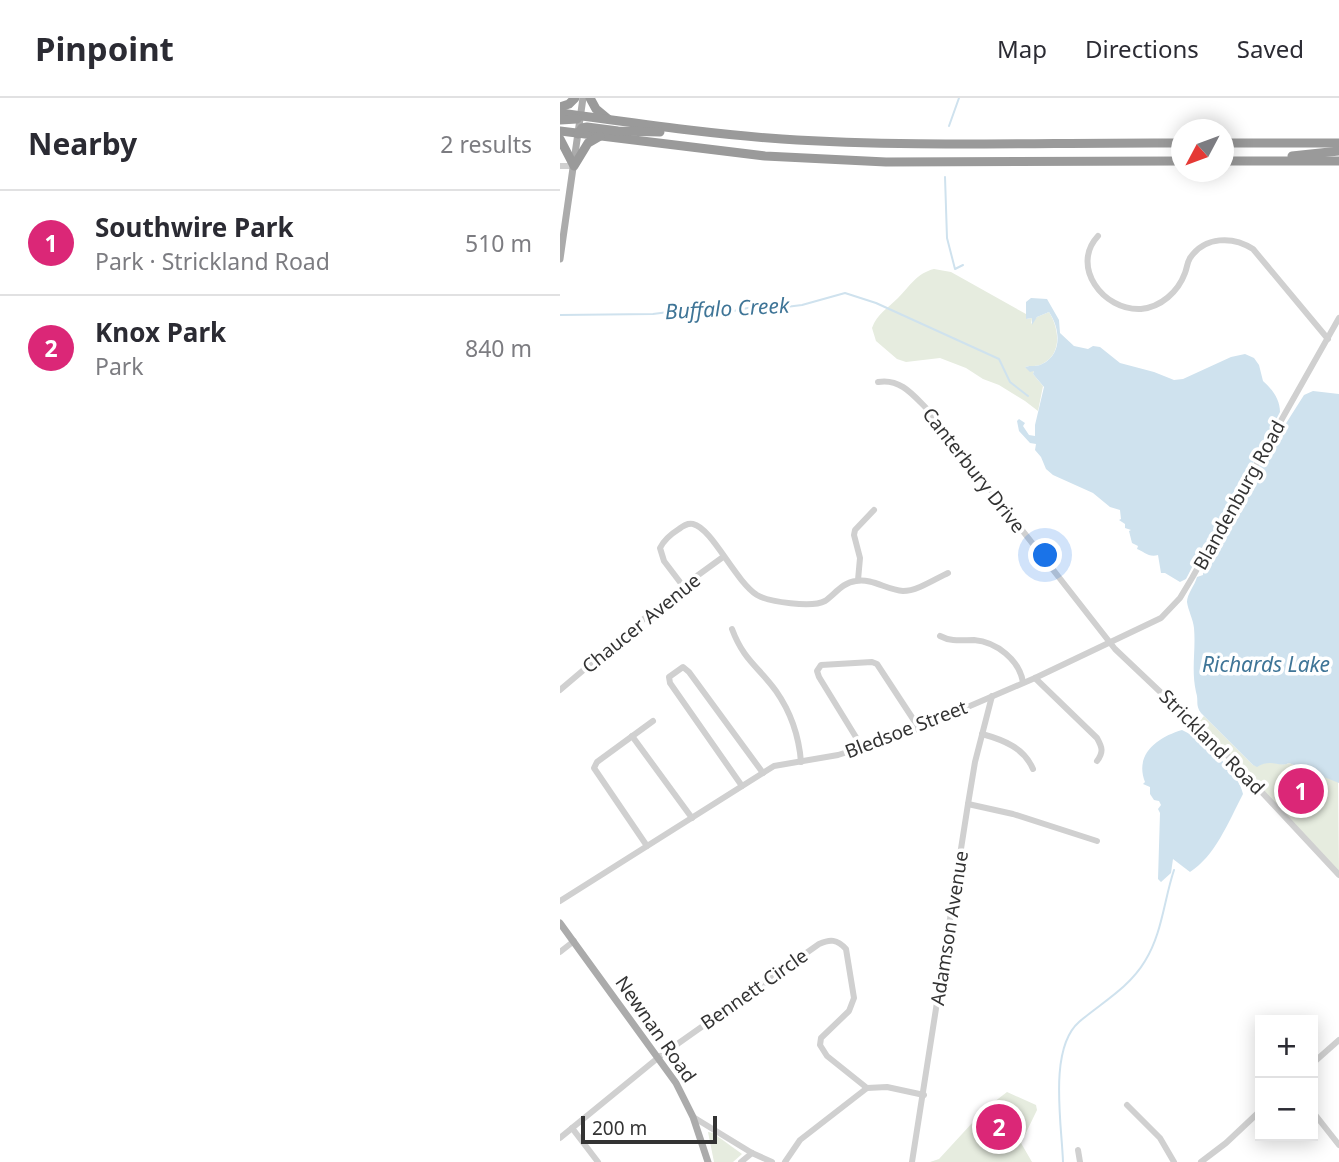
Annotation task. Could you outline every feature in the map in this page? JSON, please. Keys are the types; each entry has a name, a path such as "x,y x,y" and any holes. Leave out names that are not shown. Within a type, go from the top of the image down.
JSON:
{"highway":[{"path":"560,107 575,98"},
{"path":"590,98 596,109 610,120"},
{"path":"560,113 696,131 784,139 949,145 1171,142"},
{"path":"560,120 574,120 581,116"},
{"path":"578,134 582,128 587,127 618,131 696,131"},
{"path":"560,131 765,156 886,162 1171,161"},
{"path":"574,166 588,143 600,136"},
{"path":"560,139 574,166"},
{"path":"1234,144 1338,151"},
{"path":"1234,161 1256,161 1338,151"}],"main road":[{"path":"560,259 583,98"},
{"name":"Newnan Road","path":"560,923 676,1083 693,1117 709,1162"}],"street":[{"path":"560,166 574,166"},
{"path":"1098,236 1086,255 1090,275 1097,290 1120,306 1141,309 1162,302 1177,289 1190,258 1197,251 1214,241 1236,241 1253,249 1328,339"},
{"name":"Blandenburg Road","path":"1111,643 1161,618 1180,598 1339,318"},
{"name":"Canterbury Drive","path":"878,382 898,384 929,411 1111,643"},
{"path":"858,580 860,558 854,535 858,525 874,510"},
{"path":"683,586 660,554 663,542 687,524 705,530 752,591 766,598 817,604 843,586 858,580 902,591 947,573"},
{"name":"Chaucer Avenue","path":"560,690 683,586 723,556"},
{"path":"732,629 742,652 775,690 783,704 796,734 801,762"},
{"path":"940,636 948,640 977,640 999,649 1014,662 1023,682"},
{"name":"Bledsoe Street","path":"560,901 774,766 836,756 919,728 1111,643"},
{"name":"Strickland Road","path":"1111,643 1230,758 1339,875"},
{"path":"862,747 819,677 817,671 821,664 877,664 919,728"},
{"path":"743,786 670,683 669,677 683,667 763,773"},
{"path":"1035,678 1097,738 1102,747 1102,754 1097,761"},
{"name":"Adamson Avenue","path":"912,1162 968,804 992,696"},
{"path":"647,846 594,768 597,762 653,721"},
{"path":"982,734 1012,744 1033,769"},
{"path":"632,736 692,818"},
{"path":"968,804 1013,814 1097,841"},
{"name":"Bennett Circle","path":"659,1057 818,944 829,940 836,941 846,949 855,998 849,1011 821,1038 820,1045 827,1056 867,1088"},
{"path":"560,952 574,941"},
{"path":"1318,1059 1339,1040"},
{"path":"560,1138 659,1057"},
{"path":"785,1162 800,1140 867,1088 887,1087 924,1095"},
{"path":"1127,1105 1160,1138 1174,1162"},
{"path":"1200,1162 1226,1143 1255,1116"},
{"path":"693,1117 772,1162"},
{"path":"1318,1119 1339,1145"},
{"path":"572,1128 598,1162"},
{"path":"1332,1137 1339,1131"},
{"path":"1078,1150 1080,1162"},
{"path":"741,1162 752,1153"}],"shaded area":[{"path":"934,269 951,272 1026,314 1026,319 1032,318 1031,324 1037,317 1049,312 1057,333 1053,354 1040,365 1025,367 1034,371 1033,374 1043,386 1038,411 999,385 966,368 940,358 906,362 897,359 876,341 872,328 880,315 918,277"},
{"path":"1204,716 1253,765 1267,762 1289,763 1338,782 1339,872 1198,723"},
{"path":"1007,1092 1036,1105 1037,1110 1021,1143 1032,1162 930,1162 939,1159 985,1109"},
{"path":"708,1132 742,1154 733,1162 714,1162"}],"water":[{"path":"1031,298 1047,299 1059,320 1060,333 1074,346 1088,349 1093,346 1100,347 1120,363 1174,380 1183,379 1231,357 1245,354 1254,358 1259,365 1263,381 1275,395 1280,412 1249,471 1233,493 1210,542 1204,544 1186,579 1180,582 1161,573 1158,555 1146,554 1132,543 1131,530 1125,528 1125,524 1119,520 1120,510 1110,507 1093,493 1053,475 1046,469 1035,450 1036,444 1030,443 1019,431 1019,419 1025,423 1023,426 1029,435 1035,436 1044,387 1033,374 1034,371 1030,372 1025,367 1040,365 1049,360 1058,340 1056,325 1049,312 1037,317 1032,325 1032,318 1026,319 1026,302"},
{"name":"Richards Lake","path":"1313,391 1339,394 1339,783 1289,763 1267,763 1257,767 1253,765 1201,713 1194,676 1194,628 1187,602 1197,577 1203,575 1204,563 1230,522 1255,472 1304,395"},
{"path":"1182,730 1200,741 1227,766 1243,794 1207,857 1190,872 1173,859 1171,873 1161,882 1158,879 1158,809 1161,805 1150,794 1150,787 1143,784 1143,763 1150,748 1157,742"}],"waterway":[{"path":"949,126 959,98"},
{"path":"945,177 947,238 955,269 963,265"},
{"name":"Buffalo Creek","path":"560,315 653,314 684,310 733,311 773,303 786,307 845,293 876,303 999,359 1010,382 1028,396"},
{"name":"Buffalo Creek","path":"1233,493 1241,499"},
{"path":"1063,1162 1059,1089 1063,1050 1069,1034 1079,1022 1123,987 1145,961 1159,928 1174,870"}],"place":[{"name":"Southwire Park","path":"1301,791"},
{"name":"Knox Park","path":"999,1127"}]}
